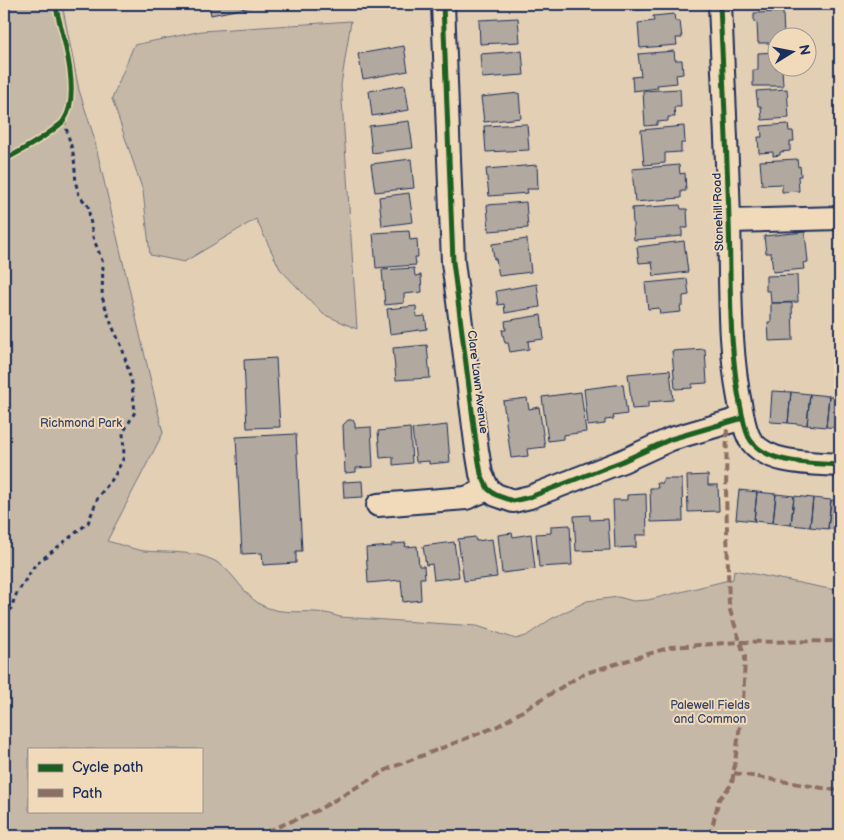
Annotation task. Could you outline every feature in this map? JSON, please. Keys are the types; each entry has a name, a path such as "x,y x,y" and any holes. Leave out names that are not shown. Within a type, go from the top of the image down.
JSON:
{"street":[{"name":"Clare Lawn Avenue","path":"443,4 453,262 477,450 481,474 488,489"},
{"name":"Stonehill Road","path":"720,4 729,221 730,311 735,381 743,418 751,441 765,453 787,461 840,465"},
{"path":"729,221 840,218"},
{"path":"378,505 466,498 488,489 496,495 513,501 530,497 623,462 670,439 743,418"}],"path":[{"path":"57,126 64,120 67,113"},
{"path":"4,626 16,595 35,565 88,523 98,497 114,477 124,457 123,433 135,412 132,384 122,347 102,297 103,263 94,237 88,206 80,195 76,184 74,158 64,120"}],"green space":[{"name":"Palewell Fields and Common","path":"4,4 62,4 79,90 93,134 163,433 107,541 144,551 207,557 223,566 253,599 268,608 276,610 322,612 340,617 477,626 516,639 526,636 551,619 587,601 618,597 633,601 648,600 733,579 734,570 840,591 840,836 4,836"},
{"path":"351,21 341,85 357,329 323,314 280,269 256,219 184,262 150,255 143,191 112,99 134,45 202,31"}],"building":[{"path":"209,4 265,4 211,15"},
{"path":"637,4 670,4 670,8 637,10"},
{"path":"753,4 784,4 753,7"},
{"path":"783,12 784,28 766,28 766,43 758,43 757,23 754,22 754,13"},
{"path":"674,14 675,21 680,21 682,38 676,38 677,45 640,48 638,23 654,21 653,16"},
{"path":"518,18 520,42 480,44 479,20"},
{"path":"404,46 408,71 363,79 358,54"},
{"path":"522,51 524,75 482,78 480,54"},
{"path":"674,51 675,60 682,60 683,74 676,75 677,83 657,85 658,88 633,91 632,77 641,76 638,54"},
{"path":"758,53 766,53 766,78 783,78 783,86 753,86 753,70 758,70"},
{"path":"405,85 409,110 372,116 369,91"},
{"path":"680,89 681,107 674,107 675,117 668,117 668,121 657,122 657,125 645,126 643,91"},
{"path":"787,89 789,118 762,120 761,106 758,106 756,91"},
{"path":"519,93 521,118 484,122 481,97"},
{"path":"409,121 413,148 372,153 369,126"},
{"path":"527,124 529,150 486,152 484,126"},
{"path":"788,124 789,131 793,131 794,141 790,141 790,151 780,152 780,155 773,156 773,152 759,153 758,137 762,137 761,126"},
{"path":"684,126 685,143 681,143 681,152 665,153 665,163 644,165 641,130"},
{"path":"411,159 414,188 375,192 371,164"},
{"path":"797,159 801,176 798,176 799,191 782,192 782,184 762,185 760,161"},
{"path":"537,165 538,189 527,189 528,193 489,196 486,169"},
{"path":"679,165 680,174 685,173 686,191 681,191 681,198 635,202 632,169"},
{"path":"409,193 413,222 382,226 379,197"},
{"path":"526,202 528,228 489,231 487,205"},
{"path":"680,205 681,209 687,209 688,228 682,228 682,236 634,240 632,208"},
{"path":"409,231 410,240 417,239 418,257 415,257 416,265 376,268 373,233"},
{"path":"805,232 808,262 803,263 804,269 773,272 771,253 766,253 764,236"},
{"path":"527,239 531,272 499,276 492,244"},
{"path":"684,241 688,272 654,276 652,262 639,263 637,247"},
{"path":"414,268 415,276 421,275 422,292 404,294 404,303 385,305 382,270"},
{"path":"797,275 798,302 771,303 770,291 766,291 766,276"},
{"path":"687,279 689,295 683,296 683,306 680,306 681,312 660,314 659,308 648,309 645,283"},
{"path":"537,284 540,307 505,313 504,304 498,305 496,291"},
{"path":"771,303 792,303 793,340 769,341 768,322 771,322"},
{"path":"416,306 417,317 425,316 427,329 390,334 387,309"},
{"path":"541,315 544,339 528,341 529,349 510,352 508,343 505,343 502,330 506,330 505,321"},
{"path":"427,345 430,378 396,380 393,348"},
{"path":"705,349 707,383 692,384 692,388 675,389 672,351"},
{"path":"276,358 280,427 247,428 244,360"},
{"path":"670,370 673,400 648,402 648,408 632,409 628,374"},
{"path":"623,384 627,414 613,416 614,419 605,420 605,424 588,426 584,389"},
{"path":"772,391 791,392 788,423 770,422"},
{"path":"581,392 586,432 563,435 563,439 548,441 542,397"},
{"path":"791,392 810,394 807,425 788,423"},
{"path":"810,394 829,396 826,427 807,425"},
{"path":"829,396 840,396 840,428 826,427"},
{"path":"527,398 529,409 539,407 545,447 527,449 528,456 511,458 503,401"},
{"path":"348,420 353,420 355,428 371,427 373,467 356,468 356,472 345,473 343,425"},
{"path":"447,425 450,462 429,464 429,461 416,462 412,429"},
{"path":"410,428 412,463 393,465 393,457 380,458 378,431"},
{"path":"296,434 302,551 296,551 296,563 263,565 262,553 242,554 236,437"},
{"path":"708,475 708,485 718,485 719,511 688,512 687,476"},
{"path":"663,479 682,479 683,521 651,522 650,488 658,488 657,483 663,483"},
{"path":"362,481 363,497 344,498 343,482"},
{"path":"739,490 757,492 754,521 736,519"},
{"path":"757,492 776,494 773,523 754,521"},
{"path":"646,494 647,535 636,535 636,547 615,548 613,500 627,500 627,495"},
{"path":"776,494 794,496 791,525 773,523"},
{"path":"794,496 813,498 810,527 791,525"},
{"path":"813,498 831,500 828,529 810,527"},
{"path":"831,500 840,501 840,530 828,529"},
{"path":"590,515 590,520 608,519 610,550 576,551 574,516"},
{"path":"570,525 572,565 539,567 536,534 551,533 551,526"},
{"path":"512,533 513,537 531,534 535,569 502,573 498,535"},
{"path":"475,537 476,541 492,539 497,577 464,581 458,539"},
{"path":"454,542 459,577 434,580 432,564 426,565 423,546"},
{"path":"406,543 405,547 417,546 419,566 424,566 425,578 420,578 421,600 403,602 401,580 368,583 366,548"}],"marked path":[{"path":"710,836 719,799 732,784 743,703 745,657 729,607 726,490 727,423"},
{"path":"256,836 316,811 388,769 498,726 583,674 671,647 740,642 840,641"},
{"path":"734,773 840,791"}],"cycle path":[{"path":"4,160 62,123 69,109 71,95 69,63 55,4"},
{"path":"443,4 453,262 477,450 481,474 488,489 496,495 513,501 530,497 623,461 671,439 743,418"},
{"path":"720,4 732,338 744,425 751,441 769,455 780,459 805,463 840,465"}],"park label":[{"name":"Richmond Park","path":"81,423"}]}
